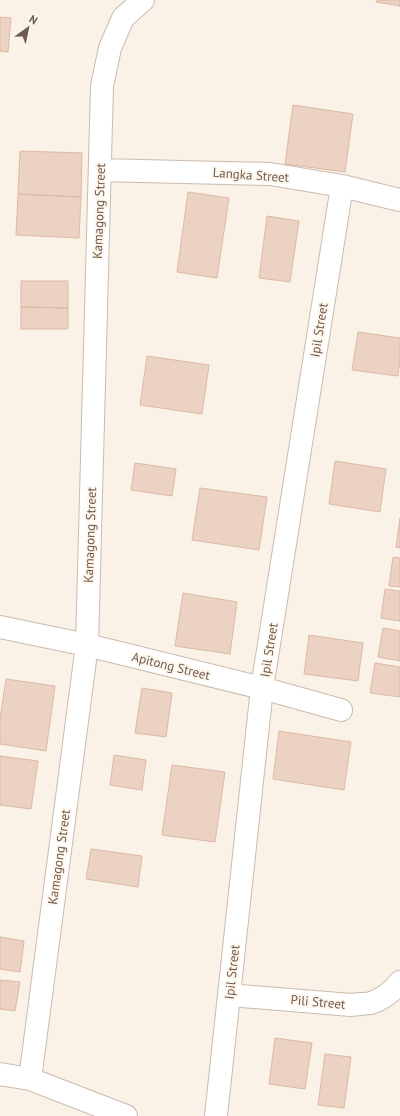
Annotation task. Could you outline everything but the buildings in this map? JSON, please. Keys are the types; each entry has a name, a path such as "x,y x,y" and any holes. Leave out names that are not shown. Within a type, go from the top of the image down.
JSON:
{"street":[{"name":"Kamagong Street","path":"30,1079 87,645 102,86 110,48 123,18 143,0"},
{"name":"Langka Street","path":"100,170 270,174 342,186 400,200"},
{"name":"Ipil Street","path":"216,1116 262,688 342,186"},
{"name":"Apitong Street","path":"0,627 87,645 262,688 341,710"},
{"name":"Pili Street","path":"229,994 351,1005 370,1003 386,995 400,982"},
{"path":"0,1074 30,1079 126,1116"}]}
